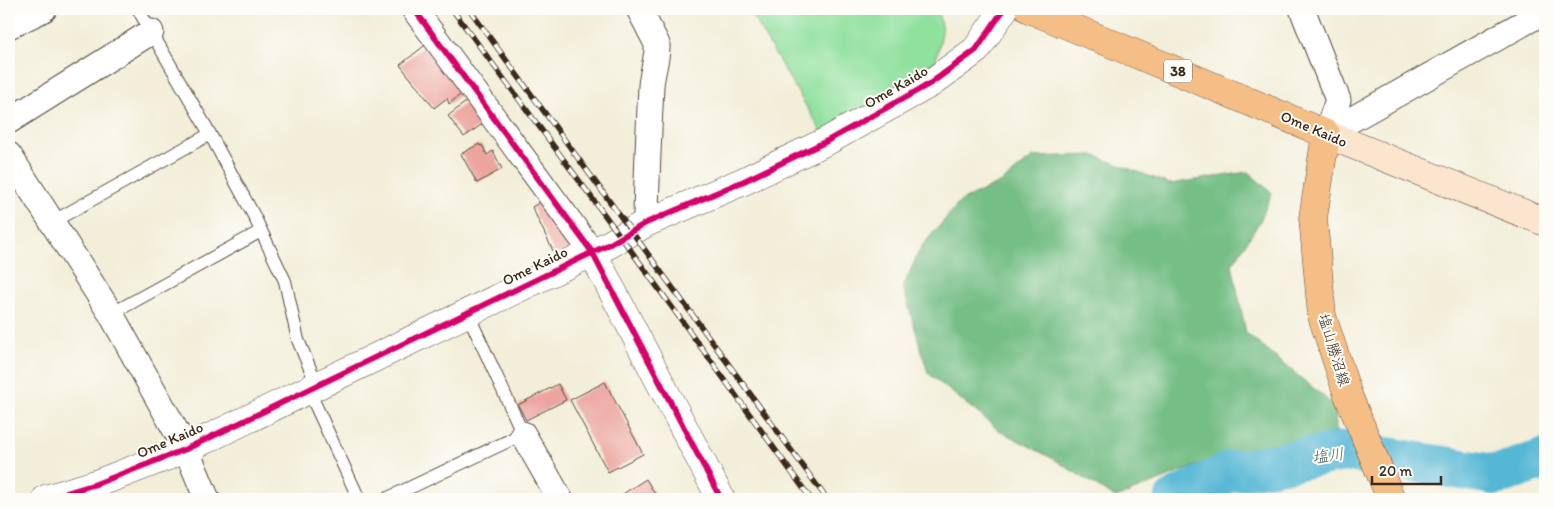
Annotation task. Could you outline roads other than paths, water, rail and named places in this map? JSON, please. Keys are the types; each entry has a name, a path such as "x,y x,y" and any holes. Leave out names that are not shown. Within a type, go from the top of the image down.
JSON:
{"main road":[{"name":"Ome Kaido","path":"1029,9 1326,134 1545,222"},
{"name":"塩山勝沼線","path":"1326,134 1313,218 1322,316 1348,395 1390,496"}],"street":[{"path":"9,26 44,9"},
{"path":"414,9 592,252 719,494"},
{"path":"639,9 657,44 652,74 648,143 646,214 649,222"},
{"name":"Ome Kaido","path":"46,499 96,484 186,449 610,244 649,222 744,181 827,141 931,83 976,50 1004,9"},
{"path":"1302,9 1338,100 1326,134"},
{"path":"1326,134 1545,11"},
{"path":"9,121 152,32"},
{"path":"9,155 111,314 186,449 207,499"},
{"path":"523,434 560,499"}],"lane":[{"path":"138,9 210,134 285,281 298,340 312,387 359,499"},
{"path":"52,222 210,134"},
{"path":"111,314 261,231"},
{"path":"386,499 523,434 467,312"}],"waterway":[{"name":"塩川","path":"1175,499 1229,472 1346,451 1497,475 1545,459"}],"railway":[{"path":"452,9 632,252 811,499"},
{"path":"469,9 827,499"}]}
